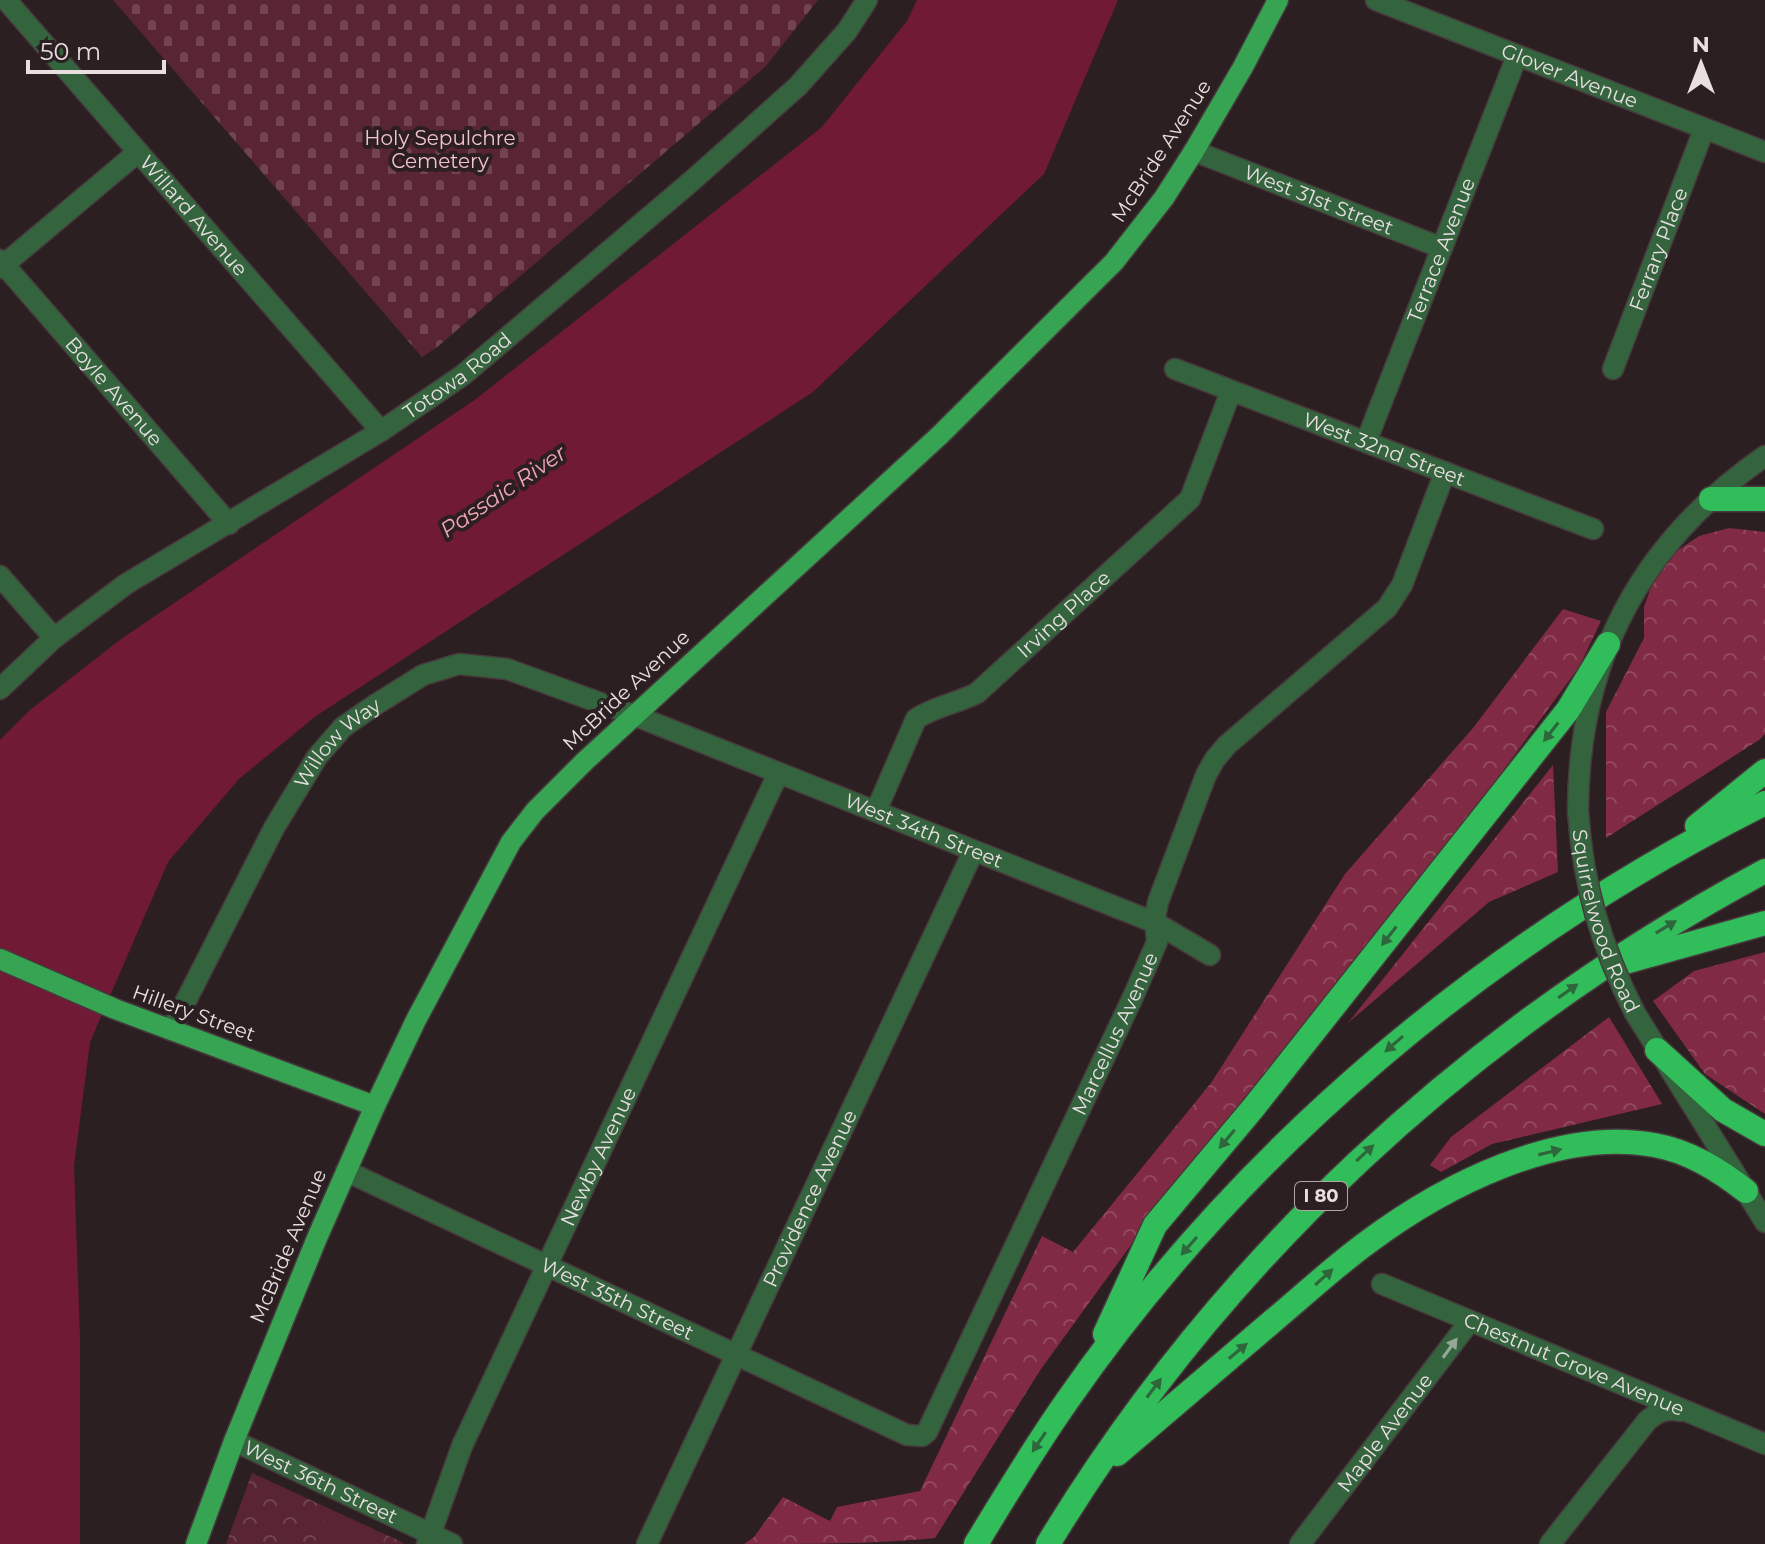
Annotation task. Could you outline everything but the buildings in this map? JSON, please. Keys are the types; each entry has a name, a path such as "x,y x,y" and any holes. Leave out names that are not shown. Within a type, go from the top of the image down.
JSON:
{"highway":[{"path":"1711,499 1765,499"},
{"path":"1084,1378 1155,1225 1254,1107 1568,710 1608,644"},
{"path":"1652,863 1765,771"},
{"path":"976,1544 1034,1450 1144,1300 1226,1205 1359,1074 1505,958 1652,863 1765,803"},
{"name":"I 80","path":"1048,1544 1139,1409 1213,1314 1312,1205 1424,1101 1518,1026 1599,968 1765,871"},
{"path":"1599,968 1765,923"},
{"path":"1657,1050 1723,1110 1765,1134"},
{"path":"1093,1474 1368,1241 1431,1200 1488,1172 1563,1149 1634,1142 1656,1145 1701,1161 1746,1191"}],"main road":[{"name":"McBride Avenue","path":"196,1544 234,1441 375,1106 444,964 511,842 535,811 940,435 1085,293 1139,233 1194,151 1278,0"},
{"name":"Hillery Street","path":"0,959 115,1009 375,1106"}],"street":[{"name":"Willard Avenue","path":"6,0 381,431"},
{"name":"Totowa Road","path":"0,689 54,638 126,584 381,431 463,375 762,120 825,57 867,0"},
{"name":"Glover Avenue","path":"1376,0 1765,152"},
{"name":"Terrace Avenue","path":"1366,442 1517,56"},
{"name":"Ferrary Place","path":"1613,369 1704,129"},
{"name":"West 31st Street","path":"1194,151 1442,248"},
{"path":"1,264 138,152"},
{"name":"Boyle Avenue","path":"1,264 229,524"},
{"name":"West 32nd Street","path":"1175,369 1593,529"},
{"name":"Irving Place","path":"876,811 916,719 977,693 1190,499 1231,391"},
{"name":"Squirrelwood Road","path":"1765,456 1711,499 1670,541 1636,588 1608,644 1583,728 1578,811 1584,874 1592,909 1618,980 1657,1050 1765,1222"},
{"name":"Marcellus Avenue","path":"891,1427 916,1437 927,1432 1157,942 1158,902 1206,775 1215,759 1227,745 1387,608 1402,585 1445,472"},
{"path":"0,576 54,638"},
{"name":"Willow Way","path":"171,1030 274,828 317,757 343,727 375,705 439,668 480,664 507,669 636,716"},
{"name":"West 34th Street","path":"636,716 1156,923 1210,955"},
{"name":"Newby Avenue","path":"429,1539 462,1446 778,774"},
{"name":"Providence Avenue","path":"647,1544 973,852"},
{"name":"West 35th Street","path":"346,1171 891,1427"},
{"name":"Chestnut Grove Avenue","path":"1382,1284 1765,1444"},
{"name":"Maple Avenue","path":"1300,1544 1470,1321"},
{"path":"1550,1544 1657,1412 1668,1409 1697,1416"},
{"name":"West 36th Street","path":"234,1441 429,1539 452,1544"}],"green space":[{"name":"Holy Sepulchre Cemetery","path":"113,0 818,0 765,67 422,357"},
{"path":"1729,528 1765,532 1765,734 1606,838 1606,712 1644,638 1644,607 1654,578 1674,553 1699,536"},
{"path":"1563,609 1601,621 1579,667 1485,795 1168,1194 1041,1369 935,1538 865,1543 744,1544 754,1537 783,1497 830,1521 837,1507 920,1491 1042,1236 1073,1252 1211,1083 1345,874 1473,728"},
{"path":"1553,765 1558,872 1489,902 1348,1023"},
{"path":"1765,952 1765,1114 1705,1074 1653,1001 1694,971"},
{"path":"1609,1017 1662,1104 1492,1144 1441,1172 1430,1165 1451,1137"},
{"path":"252,1473 404,1543 226,1544"},
{"path":"328,1512 385,1537 382,1544 314,1544"}],"water":[{"name":"Passaic River","path":"917,0 1118,0 1044,174 813,392 316,716 239,779 168,862 90,1042 74,1166 80,1338 80,1544 0,1544 0,740 30,710 121,639 476,399 822,127 907,21"}]}
